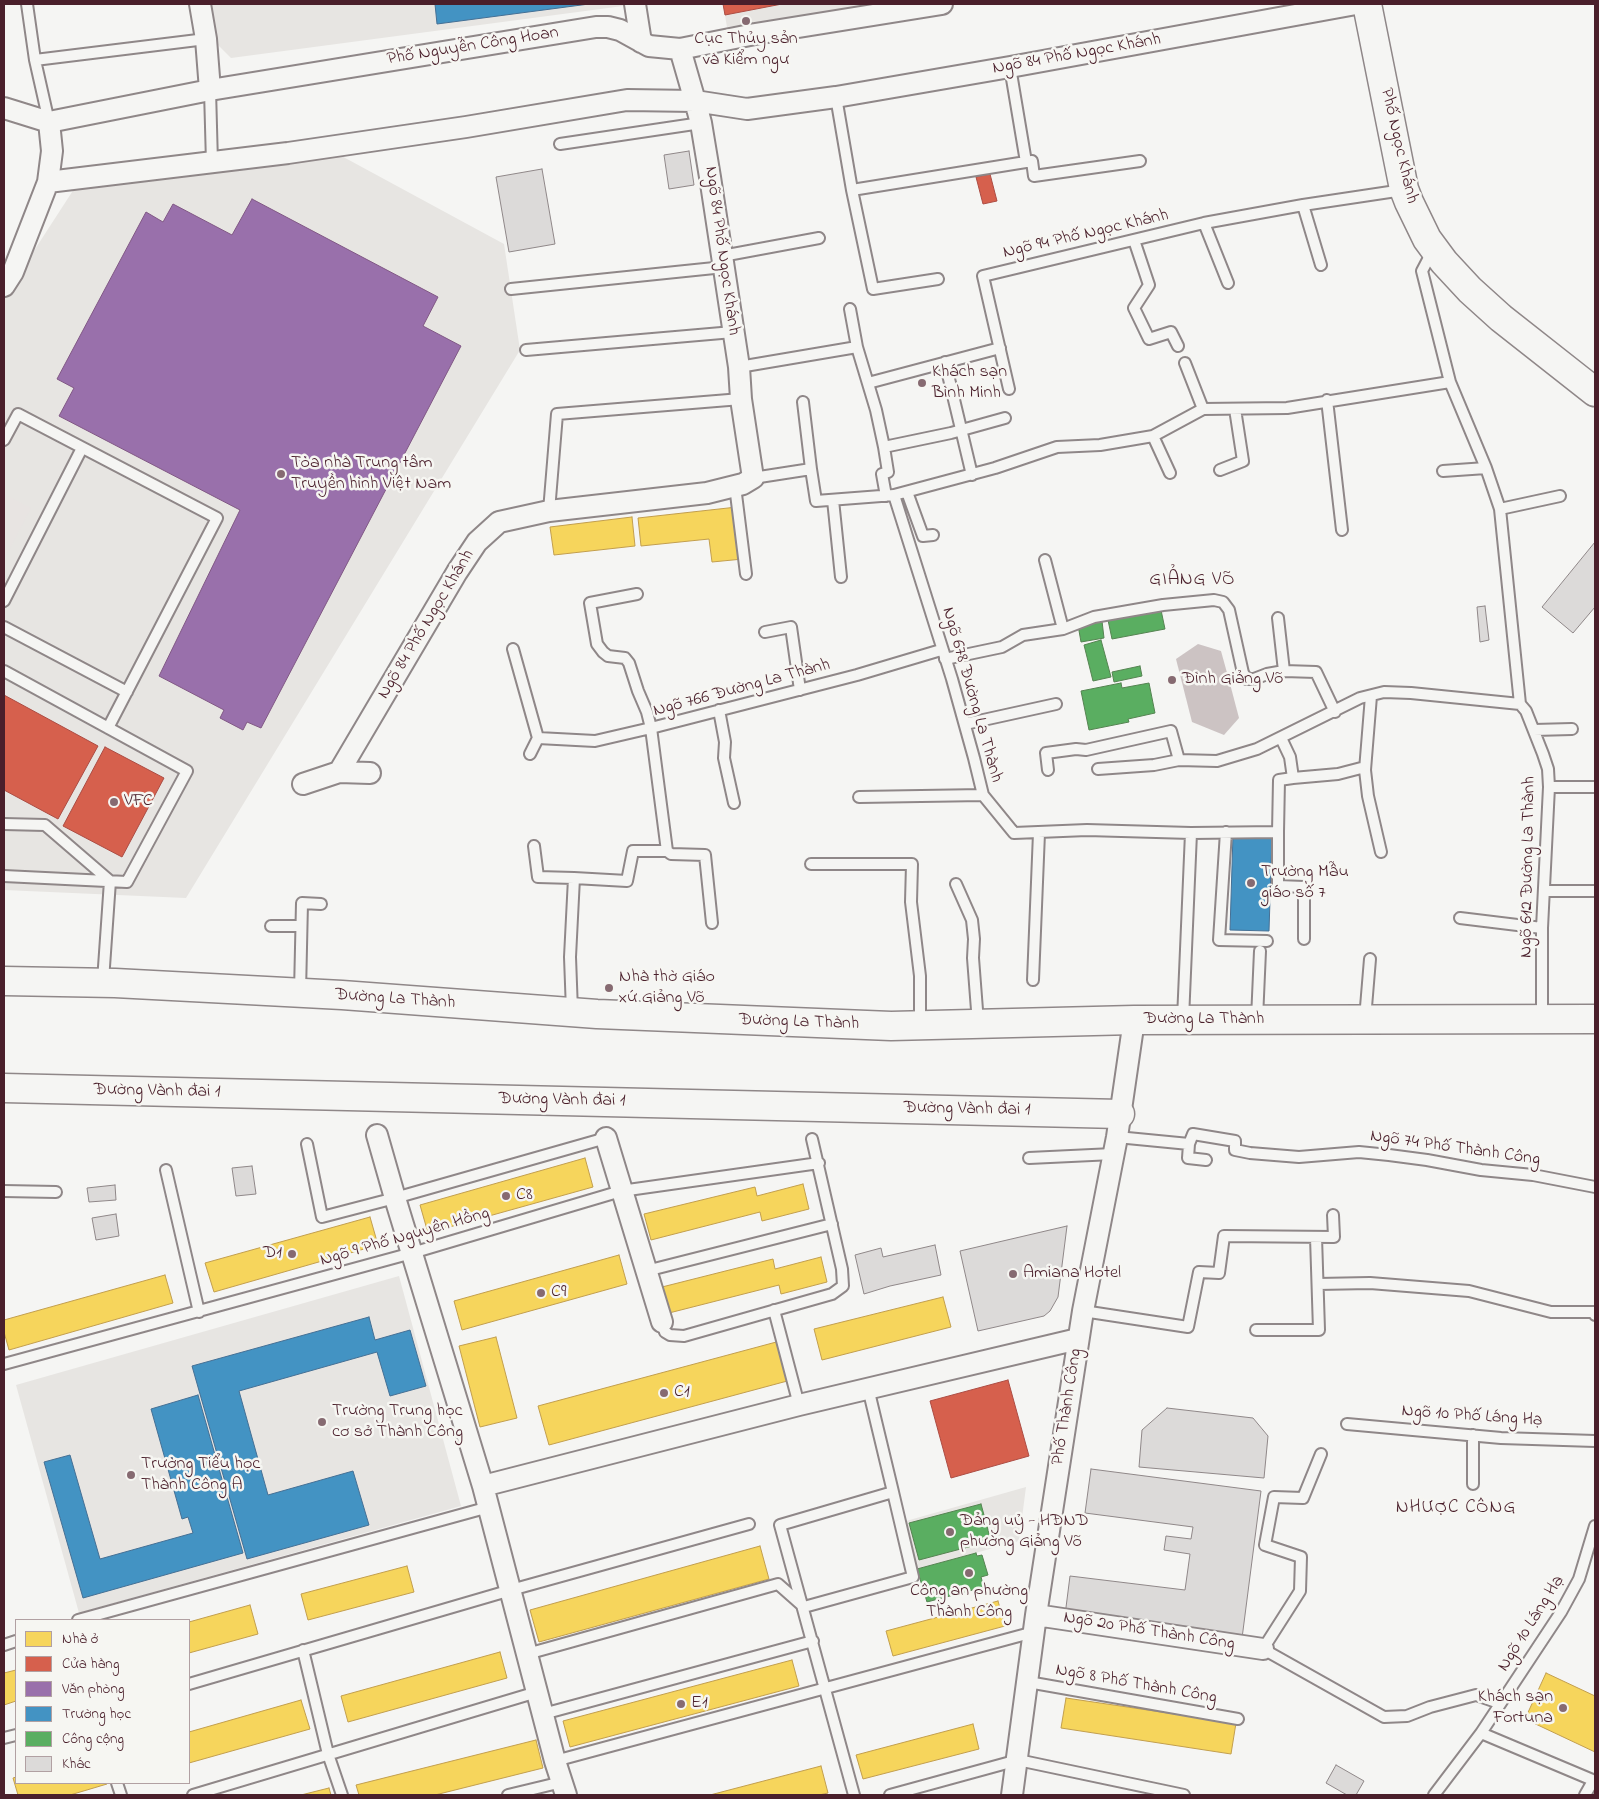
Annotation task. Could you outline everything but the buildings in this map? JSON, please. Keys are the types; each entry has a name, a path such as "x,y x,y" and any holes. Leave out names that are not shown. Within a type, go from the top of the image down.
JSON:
{"main road":[{"name":"Phố Ngọc Khánh","path":"1367,4 1404,190 1415,217 1444,262 1470,290 1501,318 1595,392"},
{"name":"Đường La Thành","path":"4,980 103,982 300,993 572,1012 891,1026 1134,1020 1595,1019"},
{"name":"Đường Vành đai 1","path":"4,1088 1117,1135"}],"street":[{"path":"200,4 206,39 210,90"},
{"path":"636,4 640,42"},
{"name":"Phố Nguyễn Công Hoan","path":"4,108 49,122 210,90 596,27 620,30 640,42 659,48 680,49 910,6 942,4"},
{"name":"Ngõ 84 Phố Ngọc Khánh","path":"340,772 457,572 478,542 499,522 549,511 708,492 744,482 738,367 702,123 695,101 747,109 836,96 1010,67 1356,4"},
{"path":"48,182 212,163 466,128 628,100 695,101 680,49"},
{"path":"7,277 48,182 52,151 49,122"},
{"path":"303,784 340,772 370,773"},
{"name":"Phố Thành Công","path":"1012,1795 1035,1623 1078,1339 1117,1135 1134,1020"},
{"path":"377,1135 483,1486 555,1761 564,1788"},
{"path":"606,1138 662,1322"},
{"path":"483,1486 799,1405 1078,1339"},
{"name":"Ngõ 20 Phố Thành Công","path":"1035,1623 1262,1649"}],"lane":[{"path":"27,4 35,60 49,122"},
{"path":"35,60 206,39"},
{"path":"1010,67 1026,162"},
{"path":"210,90 212,163"},
{"path":"836,96 852,190 873,289 938,279"},
{"path":"560,144 702,123"},
{"path":"852,190 1032,161 1034,176 1140,161"},
{"name":"Ngõ 94 Phố Ngọc Khánh","path":"1000,348 983,276 1204,223 1303,205 1404,190"},
{"path":"1303,205 1321,264"},
{"path":"1204,223 1228,283"},
{"path":"511,289 723,262 819,238"},
{"path":"1134,240 1149,285 1134,308 1149,339 1171,332 1178,346"},
{"path":"1098,769 1154,765 1179,760 1216,761 1257,749 1360,698 1384,692 1411,692 1520,704 1500,509 1486,468 1450,382 1422,271 1434,248"},
{"name":"Ngõ 678 Đường La Thành","path":"850,309 857,346 884,447 888,472 882,474 943,654 965,724 983,795 1014,833 1079,830 1191,833 1278,832"},
{"path":"526,350 733,332"},
{"path":"738,367 857,346"},
{"path":"868,383 1000,348 1009,388"},
{"path":"945,362 972,475"},
{"path":"1186,363 1203,409"},
{"path":"802,402 816,501 890,496 972,475 1057,447 1100,445 1153,436 1203,409 1287,408 1327,400 1450,382"},
{"path":"549,511 557,414 741,399"},
{"path":"1327,400 1342,530"},
{"path":"1220,470 1243,461 1235,409"},
{"path":"4,440 18,414 217,518 108,728"},
{"path":"884,447 1005,418"},
{"path":"1153,436 1170,473"},
{"path":"4,600 82,448"},
{"path":"1443,471 1486,468"},
{"path":"746,574 744,482 811,470"},
{"path":"907,492 922,536 933,534"},
{"path":"1500,509 1560,496"},
{"path":"833,500 841,577"},
{"path":"1045,560 1063,628"},
{"path":"538,738 596,740 651,728 629,663 625,658 608,656 598,644 590,603 637,594"},
{"path":"943,654 1002,647 1023,635 1063,628 1094,617 1163,605 1214,600 1223,602 1229,610 1243,673 1247,679 1284,671 1316,672 1335,712"},
{"path":"1278,618 1284,671"},
{"path":"4,627 127,692"},
{"path":"765,632 791,627 800,690"},
{"path":"513,649 538,738 530,754"},
{"name":"Ngõ 766 Đường La Thành","path":"667,851 651,728 943,654"},
{"path":"4,671 187,771 127,882 4,876"},
{"path":"1371,696 1365,767 1368,796 1381,852"},
{"path":"965,724 1056,704"},
{"name":"Ngõ 612 Đường La Thành","path":"1520,704 1526,711 1548,769 1549,786 1542,928 1542,1020"},
{"path":"719,710 725,742 724,758 734,803"},
{"path":"1534,730 1572,729"},
{"path":"1048,770 1046,753 1076,749 1086,750 1171,731 1179,760"},
{"path":"1281,738 1290,757 1293,778"},
{"path":"1304,939 1304,887 1278,886 1279,780 1338,774 1365,767"},
{"path":"1549,786 1595,787"},
{"path":"859,797 983,795"},
{"path":"4,824 45,826 110,881"},
{"path":"1226,832 1219,940 1267,941"},
{"path":"1033,980 1039,833"},
{"path":"1182,1020 1191,833"},
{"path":"534,846 538,877 627,882 633,852 667,851 671,854 705,855 712,923"},
{"path":"811,864 912,864 910,902 920,976 920,1025"},
{"path":"572,1012 570,957 574,878"},
{"path":"103,982 110,881"},
{"path":"956,884 972,920 978,1024"},
{"path":"1544,891 1595,891"},
{"path":"300,993 302,903 321,904"},
{"path":"1460,918 1542,928"},
{"path":"271,926 301,926"},
{"path":"1257,1020 1260,951"},
{"path":"1365,1020 1370,959"},
{"name":"Ngõ 74 Phố Thành Công","path":"1029,1158 1117,1135 1189,1144 1193,1134 1235,1142 1235,1150 1281,1156 1324,1156 1359,1152 1427,1160 1481,1170 1533,1175 1595,1187"},
{"path":"307,1144 322,1217 606,1138"},
{"path":"662,1322 665,1332 670,1335 684,1336 832,1294 843,1286 842,1269 812,1139"},
{"path":"1189,1144 1188,1158 1206,1160"},
{"name":"Ngõ 9 Phố Nguyên Hồng","path":"4,1364 412,1254 621,1191 819,1164"},
{"path":"166,1170 199,1312"},
{"path":"4,1191 56,1192"},
{"path":"1083,1310 1188,1327 1199,1272 1219,1273 1224,1236 1334,1237 1333,1215"},
{"path":"646,1271 832,1224"},
{"path":"1256,1330 1319,1330 1316,1237"},
{"path":"1318,1284 1370,1283 1469,1291 1551,1312 1595,1312 1595,1315"},
{"path":"774,1310 799,1405"},
{"path":"804,1607 913,1577 868,1388"},
{"name":"Ngõ 10 Phố Láng Hạ","path":"1347,1424 1473,1435 1595,1441"},
{"path":"1472,1484 1473,1435"},
{"path":"1322,1454 1303,1498 1274,1497 1265,1545 1301,1557 1300,1591 1262,1649 1384,1717 1407,1716 1430,1707 1476,1695 1499,1703"},
{"path":"854,1795 780,1525 893,1492"},
{"path":"82,1619 489,1507"},
{"path":"190,1684 511,1590 749,1524"},
{"name":"Ngõ 10 Láng Hạ","path":"1434,1795 1481,1733 1499,1703 1537,1650 1575,1588 1595,1526"},
{"path":"527,1654 778,1584 804,1607"},
{"path":"555,1761 824,1689 1035,1623"},
{"path":"543,1714 813,1641"},
{"path":"303,1650 328,1754 342,1795"},
{"name":"Ngõ 8 Phố Thành Công","path":"1028,1682 1238,1719"},
{"path":"193,1795 215,1792 328,1754 537,1692"},
{"path":"1481,1733 1594,1781 1585,1795"},
{"path":"890,1795 1018,1760 1184,1795"},
{"path":"508,1795 564,1788"}],"shaded area":[{"path":"210,4 623,4 623,6 231,58 215,42"},
{"name":"Cục Thủy sản và Kiểm ngư","path":"723,4 873,4 727,27"},
{"path":"336,153 504,244 520,350 186,898 4,890 4,297 74,189"},
{"path":"4,494 31,508 4,560"},
{"path":"1198,644 1221,651 1239,718 1224,735 1192,722 1176,659"},
{"path":"399,1276 461,1506 79,1613 16,1385"},
{"path":"1026,1487 1019,1541 917,1569 906,1521"}],"place":[{"name":"Cục Thủy sản và Kiểm ngư","path":"746,21"},
{"name":"Khách sạn Bình Minh","path":"922,383"},
{"name":"Tòa nhà Trung tâm Truyền hình Việt Nam","path":"281,474"},
{"name":"Đình Giảng Võ","path":"1172,680"},
{"name":"VFC","path":"114,802"},
{"name":"Trường Mẫu giáo số 7","path":"1251,883"},
{"name":"Nhà thờ Giáo xứ Giảng Võ","path":"609,988"},
{"name":"C8","path":"506,1196"},
{"name":"D1","path":"292,1254"},
{"name":"Amiana Hotel","path":"1013,1274"},
{"name":"C9","path":"541,1293"},
{"name":"C1","path":"664,1393"},
{"name":"Trường Trung học cơ sở Thành Công","path":"322,1422"},
{"name":"Trường Tiểu học Thành Công A","path":"131,1475"},
{"name":"Đảng uỷ - HĐND phường Giảng Võ","path":"950,1532"},
{"name":"Công an phường Thành Công","path":"969,1573"},
{"name":"E1","path":"681,1704"},
{"name":"Khách sạn Fortuna","path":"1563,1708"}],"district":[{"name":"GIẢNG VÕ","path":"1192,581"},
{"name":"NHƯỢC CÔNG","path":"1456,1509"}]}
